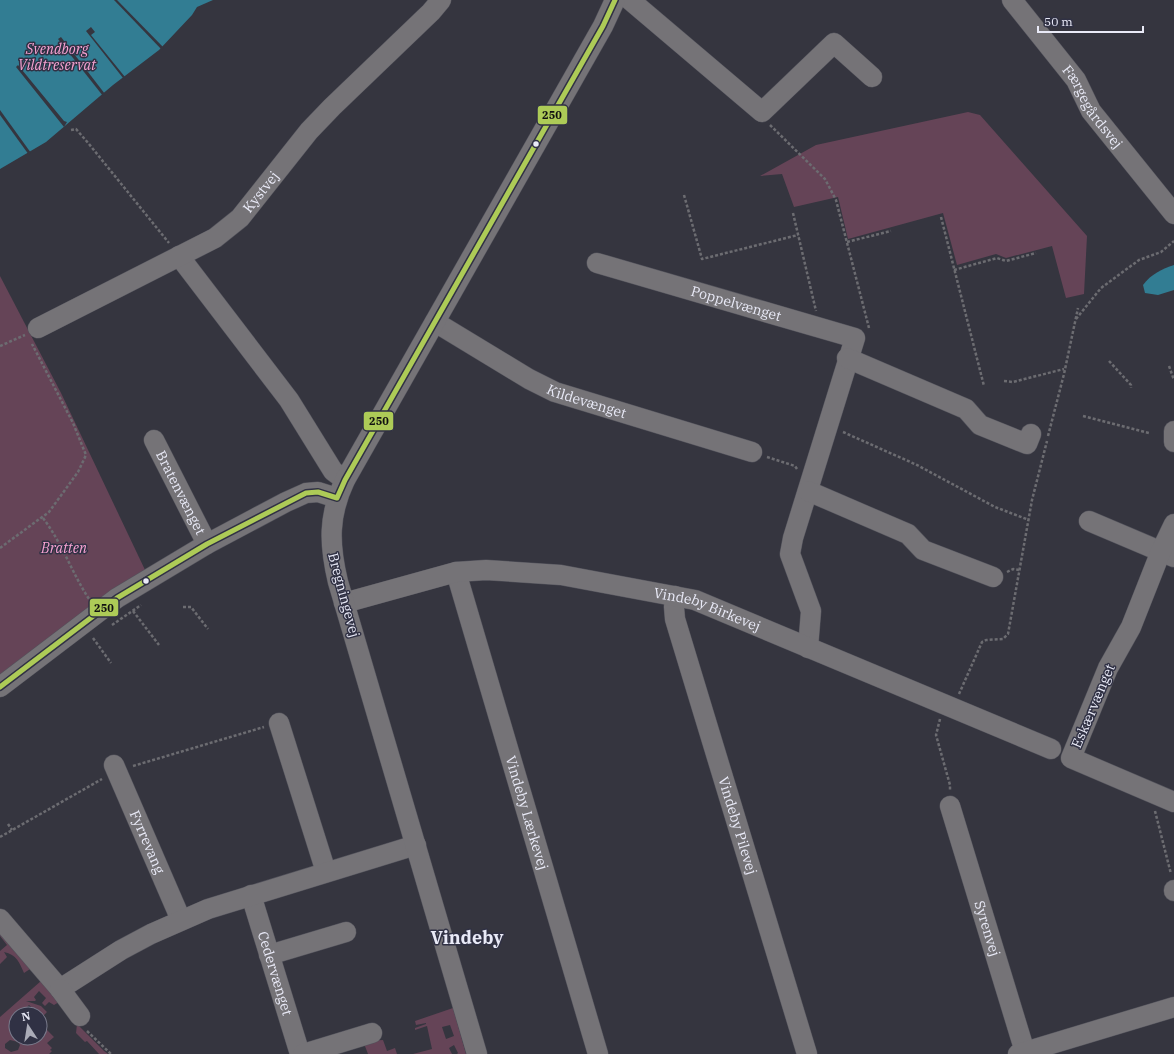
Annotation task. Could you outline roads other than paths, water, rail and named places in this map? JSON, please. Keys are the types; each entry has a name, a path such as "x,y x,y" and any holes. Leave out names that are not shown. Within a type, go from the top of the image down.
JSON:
{"street":[{"name":"Kystvej","path":"34,330 215,238 240,218 309,131 441,0"},
{"name":"Bregningevej","path":"478,1054 344,603 331,549 331,525 341,489 603,26 615,0"},
{"path":"630,0 762,112 834,43 872,77"},
{"name":"Færgegårdsvej","path":"1012,0 1076,80 1091,111 1174,214"},
{"path":"0,687 102,620 136,586 207,544 306,493 341,489 333,471 289,400 179,256"},
{"name":"Poppelvænget","path":"597,263 855,338 847,358 826,425 793,538 790,554 811,611 808,648"},
{"name":"Kildevænget","path":"435,322 529,379 555,392 752,452"},
{"path":"847,358 966,410 980,425 1028,444 1031,434"},
{"path":"1174,432 1174,442"},
{"name":"Bratenvænget","path":"154,440 207,544"},
{"path":"810,484 908,534 923,550 994,577"},
{"path":"1089,521 1168,554"},
{"name":"Eskærvænget","path":"1174,524 1168,554 1108,668 1070,758 1174,802"},
{"name":"Vindeby Birkevej","path":"344,603 456,572 486,570 561,575 675,596 708,604 808,648 1051,749"},
{"name":"Vindeby Lærkevej","path":"456,572 598,1054"},
{"name":"Vindeby Pilevej","path":"675,596 675,619 808,1054"},
{"path":"279,723 326,872"},
{"name":"Fyrrevang","path":"114,765 181,920"},
{"name":"Syrenvej","path":"950,806 1022,1053 1174,1007"},
{"path":"60,989 121,950 181,920 208,909 416,845"},
{"name":"Cedervænget","path":"251,895 298,1053"},
{"path":"0,919 60,989 80,1016"},
{"path":"269,955 346,932"},
{"path":"298,1053 372,1033"}],"water":[{"name":"Svendborg Vildtreservat","path":"0,0 213,0 197,7 192,15 159,50 113,85 46,142 0,169"},
{"path":"1174,265 1174,290 1158,295 1145,293 1143,285 1153,275"}],"district":[{"name":"Vindeby","path":"467,937"}],"park label":[{"name":"Bratten","path":"64,548"}]}
